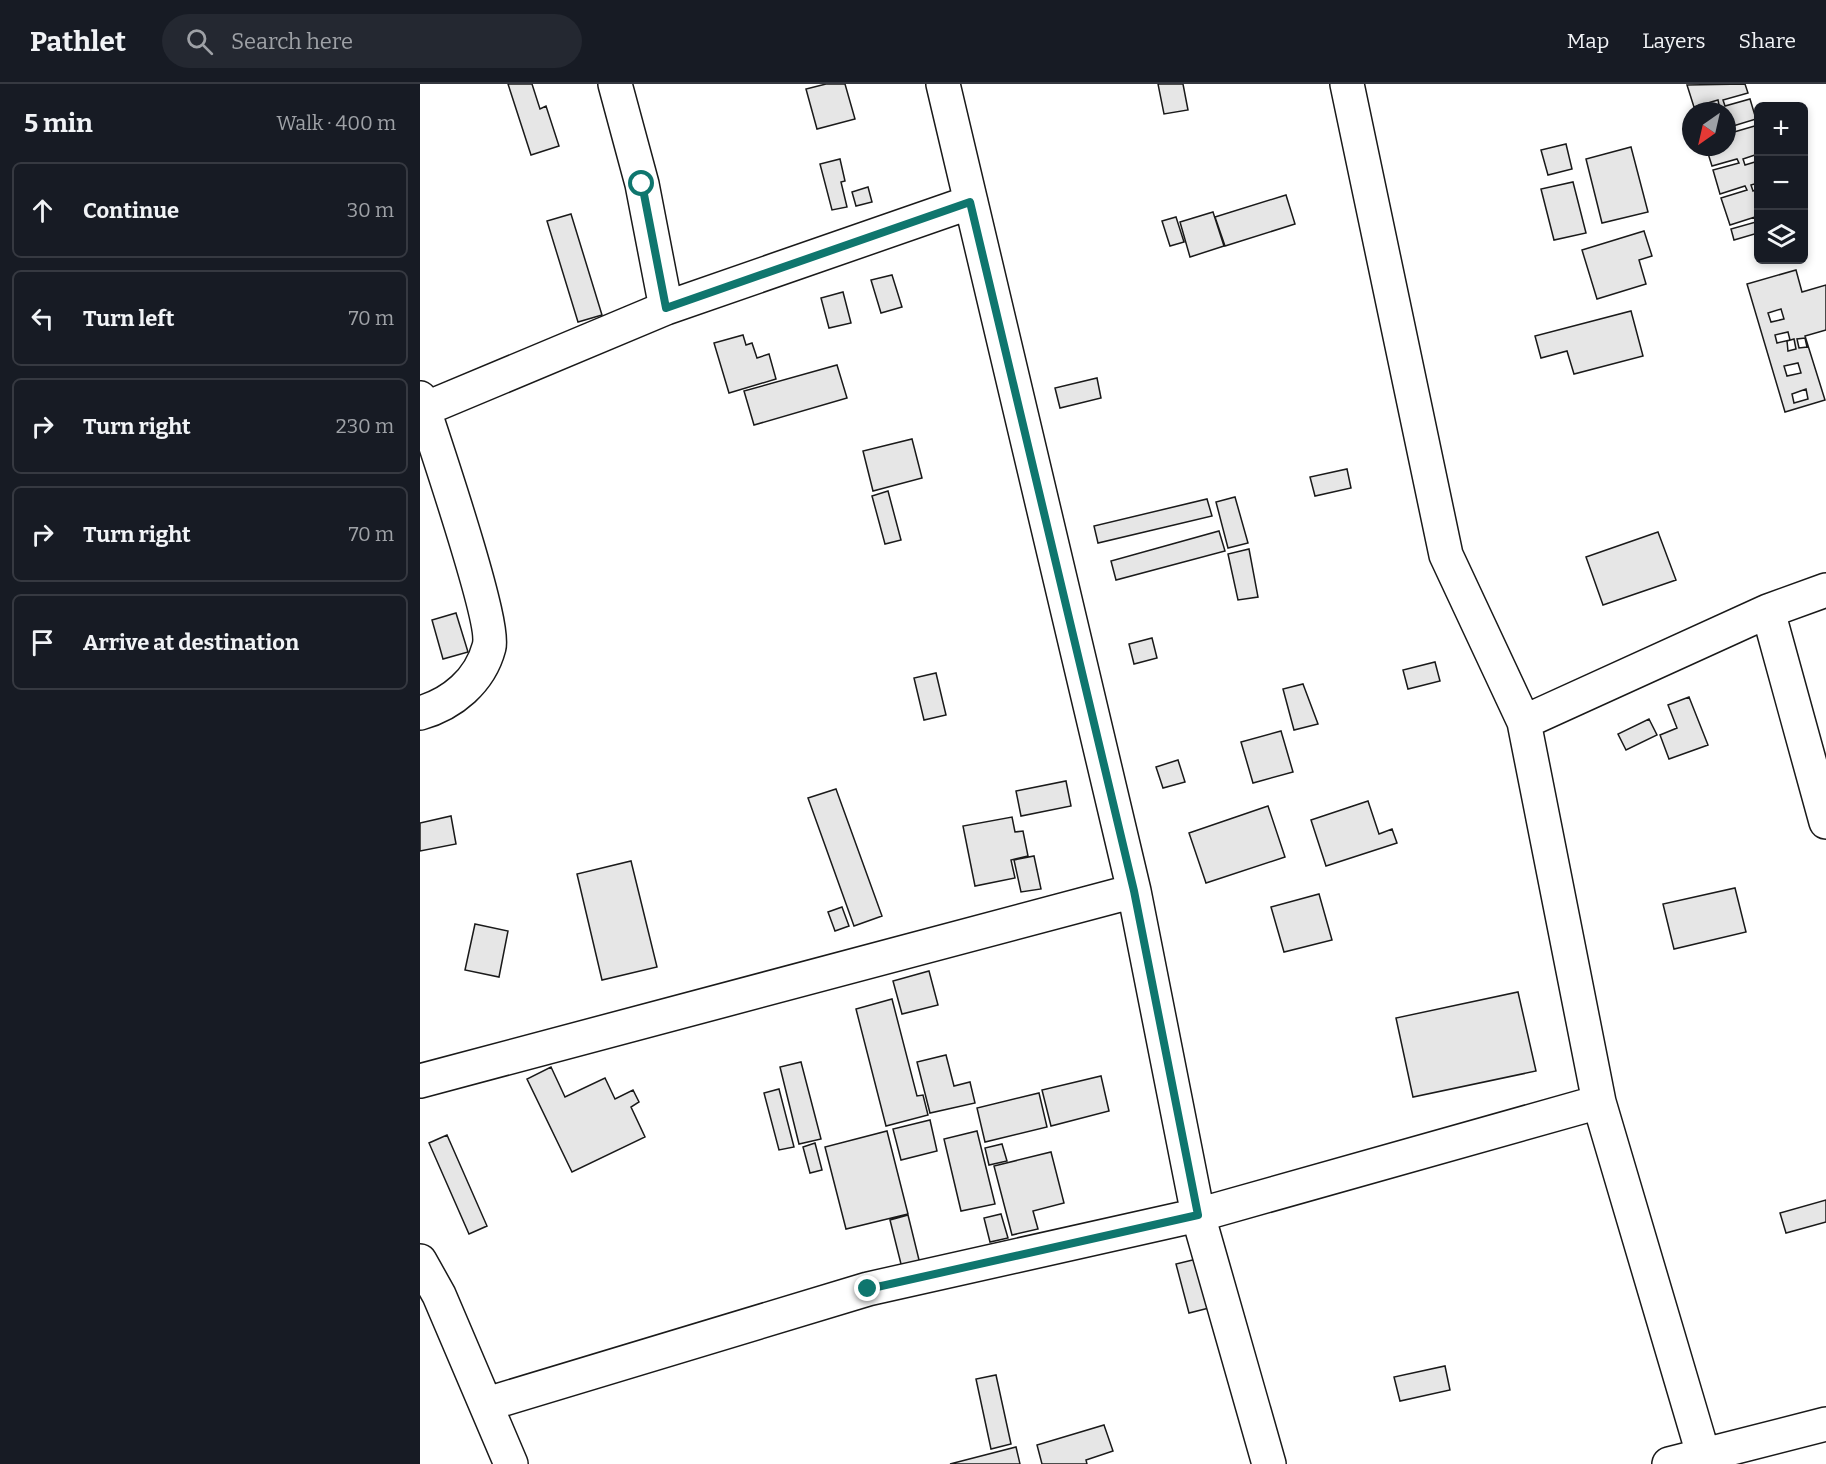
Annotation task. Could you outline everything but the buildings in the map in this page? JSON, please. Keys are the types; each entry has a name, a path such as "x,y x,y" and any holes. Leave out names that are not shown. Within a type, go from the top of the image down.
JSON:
{"street":[{"path":"615,84 642,184 666,308"},
{"path":"944,84 1134,891 1198,1215 1269,1464"},
{"path":"1347,84 1446,555 1524,722 1599,1102 1706,1460"},
{"path":"420,713 441,707 473,681 490,646 482,597 421,406 666,308 970,202"},
{"path":"1524,722 1768,611 1826,590"},
{"path":"1768,611 1826,822"},
{"path":"420,1081 1134,891"},
{"path":"487,1404 868,1289 1198,1215 1599,1102"},
{"path":"420,1261 439,1295 511,1464"},
{"path":"1669,1464 1706,1460 1826,1424"}],"route":[{"path":"642,184 666,308 970,202 1134,891 1198,1215 868,1289"}]}
